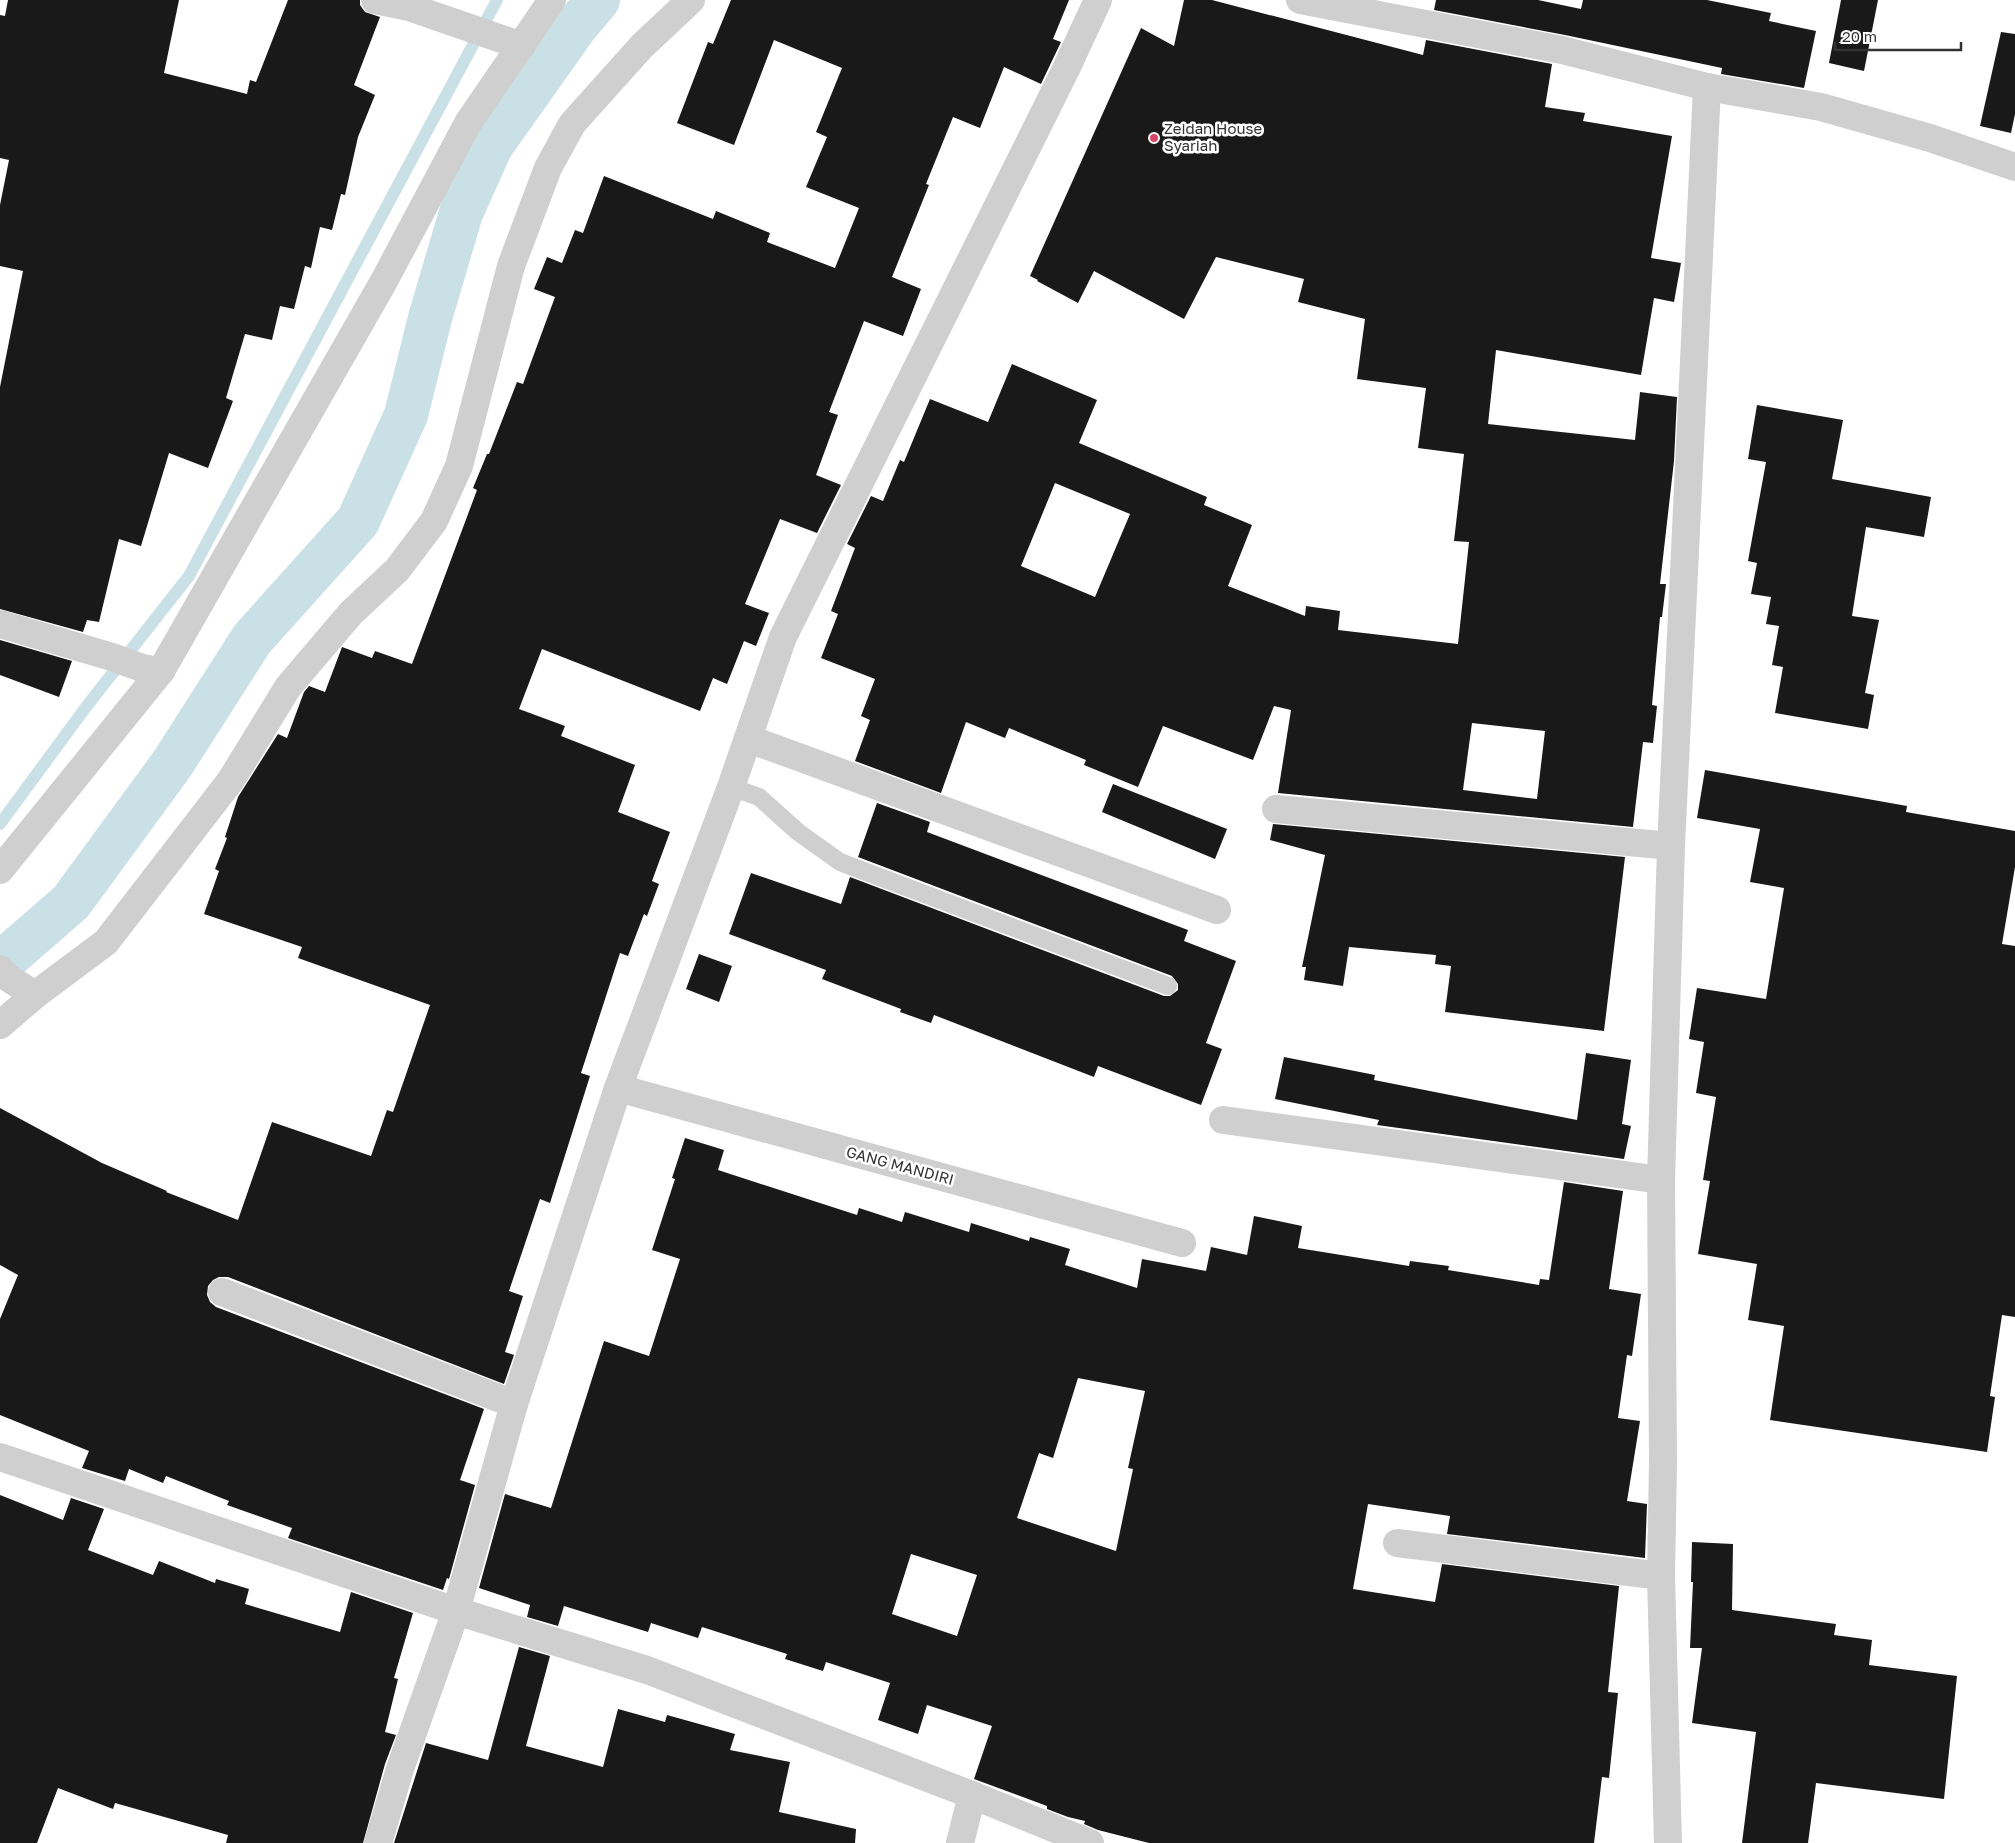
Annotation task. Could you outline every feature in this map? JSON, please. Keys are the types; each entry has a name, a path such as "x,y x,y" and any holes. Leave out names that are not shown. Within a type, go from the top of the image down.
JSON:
{"street":[{"path":"375,0 409,7 522,46"},
{"path":"0,870 152,670 384,281 468,123 552,0"},
{"path":"0,1025 35,995 106,942 231,780 288,688 351,614 398,570 434,521 459,466 511,266 548,168 572,124 642,46 691,0"},
{"path":"378,1843 400,1769 456,1611 514,1404 618,1088 749,739 783,637 1062,78 1098,0"},
{"path":"1300,0 1562,50 1707,87 1820,108 1930,138 2015,167"},
{"path":"1668,1843 1661,1576 1663,1462 1661,1180 1671,846 1707,87"},
{"path":"0,624 152,670"},
{"path":"749,739 1217,910"},
{"path":"1276,809 1671,846"},
{"path":"3,973 35,995"},
{"name":"GANG MANDIRI","path":"618,1088 1182,1243"},
{"path":"1223,1120 1661,1180"},
{"path":"222,1292 514,1404"},
{"path":"0,1457 456,1611 647,1670 1090,1843"},
{"path":"1397,1543 1661,1576"},
{"path":"960,1843 972,1796"}],"lane":[{"path":"731,787 759,797 798,832 840,862 1168,986"}],"building":[{"path":"8,0 179,0 164,73 247,94 250,80 256,82 288,0 360,0 360,5 365,12 380,17 354,85 375,95 358,137 345,195 341,194 332,230 320,227 311,268 305,266 294,309 280,306 272,340 245,334 226,398 233,401 208,468 169,453 141,546 119,539 99,622 87,620 83,632 0,609 0,387 23,271 0,266 0,205 9,160 0,158 0,15 5,16"},
{"path":"731,0 1069,0 1053,39 1061,42 1041,84 1004,67 980,128 953,117 926,184 929,185 892,277 921,289 903,336 864,321 829,412 838,415 816,475 841,485 817,533 780,519 745,604 769,613 756,646 744,641 727,684 713,678 700,711 542,649 519,709 565,726 561,736 635,765 618,812 670,832 652,881 659,884 647,916 644,914 628,956 620,953 581,1073 590,1076 550,1203 540,1199 509,1291 523,1296 505,1352 514,1355 504,1384 228,1277 219,1277 208,1286 207,1295 210,1302 216,1307 484,1409 460,1480 475,1485 449,1579 447,1578 443,1590 288,1538 292,1528 227,1505 229,1501 166,1476 163,1483 129,1469 125,1481 82,1468 89,1451 0,1415 0,1319 18,1275 0,1265 0,1108 102,1163 166,1192 238,1220 272,1122 371,1156 387,1110 393,1112 430,1005 298,958 302,947 204,914 219,871 215,869 227,838 225,837 238,797 278,734 287,738 304,692 309,686 325,692 342,647 372,658 375,651 412,664 477,490 473,488 487,454 489,454 517,382 523,384 555,297 534,289 547,257 562,263 575,230 583,233 604,176 713,219 716,211 770,233 767,242 835,268 859,208 806,187 827,137 816,132 842,68 774,40 734,145 677,123 708,42 713,44"},
{"path":"1184,0 1212,0 1423,55 1426,40 1552,64 1545,107 1585,113 1583,121 1672,136 1651,258 1681,263 1674,302 1654,298 1641,375 1496,350 1488,424 1635,440 1640,392 1677,397 1674,461 1660,584 1666,584 1662,617 1660,617 1652,705 1657,706 1653,743 1643,742 1633,827 1278,793 1291,710 1274,706 1253,760 1163,726 1138,787 1084,765 1086,760 1009,728 1005,738 966,722 941,793 855,761 870,720 861,716 875,679 821,658 838,614 831,611 855,548 847,544 871,496 883,501 900,460 904,462 930,399 988,422 1012,364 1097,400 1079,443 1207,497 1204,505 1252,525 1228,586 1305,616 1306,606 1340,611 1338,630 1458,644 1469,542 1454,541 1464,454 1418,448 1426,388 1357,379 1365,319 1298,302 1304,279 1216,257 1184,319 1094,271 1078,303 1030,276 1141,28 1174,46","holes":["1055,483 1130,514 1095,597 1021,566","1472,723 1545,731 1537,799 1463,790"]},
{"path":"1436,0 1538,0 1581,9 1583,0 1707,0 1771,13 1769,21 1816,31 1804,88 1721,74 1722,68 1434,10"},
{"path":"1841,0 1878,0 1864,71 1829,63"},
{"path":"2001,32 2015,34 2015,114 2011,133 1980,126"},
{"path":"1757,405 1843,420 1832,479 1931,497 1924,537 1866,527 1852,616 1879,620 1865,693 1874,695 1868,729 1775,713 1783,667 1772,665 1779,626 1766,624 1771,597 1751,594 1757,563 1748,561 1766,462 1748,459"},
{"path":"0,640 72,661 59,697 0,675"},
{"path":"1705,770 1907,806 1906,812 2015,831 2015,867 2002,944 2015,946 2015,1317 2002,1315 1990,1396 1995,1397 1987,1452 1770,1420 1784,1326 1748,1320 1757,1264 1698,1254 1710,1181 1703,1180 1716,1097 1696,1093 1704,1042 1689,1039 1697,988 1766,999 1784,888 1750,882 1760,829 1697,818"},
{"path":"1113,784 1227,829 1215,859 1102,812"},
{"path":"877,803 930,822 927,832 1188,930 1184,941 1236,961 1206,1043 1222,1049 1201,1105 1098,1066 1094,1077 934,1015 931,1023 900,1012 901,1009 822,979 826,970 729,934 751,873 841,904 850,877 1164,996 1170,996 1178,990 1178,984 1172,976 858,857"},
{"path":"1273,824 1625,857 1604,1031 1445,1012 1451,966 1435,964 1436,955 1349,947 1343,986 1304,980 1306,967 1302,967 1325,855 1270,840"},
{"path":"699,954 732,966 719,1002 686,989"},
{"path":"1586,1053 1631,1060 1622,1124 1631,1126 1624,1159 1377,1125 1379,1120 1275,1099 1284,1057 1375,1075 1374,1080 1577,1120"},
{"path":"685,1138 724,1150 718,1170 857,1215 859,1208 902,1222 905,1212 969,1232 971,1223 1029,1241 1030,1237 1070,1249 1065,1265 1137,1288 1142,1259 1206,1271 1211,1247 1247,1255 1254,1216 1302,1226 1298,1248 1409,1266 1410,1261 1449,1266 1448,1270 1539,1285 1540,1279 1549,1280 1564,1182 1623,1191 1609,1289 1641,1294 1632,1356 1627,1355 1618,1418 1640,1421 1627,1501 1647,1504 1645,1558 1447,1534 1450,1516 1368,1504 1353,1589 1435,1602 1442,1564 1619,1586 1608,1692 1618,1693 1609,1778 1602,1777 1594,1843 1149,1843 1098,1830 1084,1824 1085,1821 1068,1817 1047,1809 1047,1806 974,1779 992,1726 927,1705 918,1734 878,1720 890,1683 826,1662 823,1671 785,1659 787,1654 702,1627 698,1638 651,1623 648,1632 564,1606 558,1626 527,1617 530,1605 479,1588 505,1494 551,1508 604,1341 649,1356 680,1259 652,1250 675,1179 672,1178","holes":["1078,1378 1145,1391 1128,1468 1133,1469 1116,1551 1017,1518 1039,1453 1053,1458","911,1554 977,1575 957,1636 892,1614"]},
{"path":"0,1495 63,1520 71,1498 104,1509 88,1550 153,1575 159,1561 215,1583 216,1579 249,1589 245,1604 340,1632 351,1592 413,1613 394,1678 398,1679 385,1732 396,1735 385,1764 363,1843 226,1843 228,1835 115,1803 113,1809 58,1788 37,1843 0,1843"},
{"path":"1692,1542 1733,1544 1732,1610 1836,1624 1834,1635 1872,1640 1869,1665 1957,1676 1944,1799 1816,1783 1808,1843 1742,1843 1756,1732 1692,1723 1702,1648 1690,1648 1693,1582 1691,1582"},
{"path":"519,1647 550,1656 526,1746 603,1767 618,1709 665,1722 667,1715 735,1734 730,1750 790,1762 779,1812 856,1829 855,1843 394,1843 426,1743 488,1760"}],"waterway":[{"path":"0,824 86,707 189,576 497,0"},
{"path":"0,964 71,902 172,764 252,639 358,521 406,415 430,318 461,213 491,146 576,26 598,0"}],"place":[{"name":"Zeidan House Syariah","path":"1154,138"}]}
